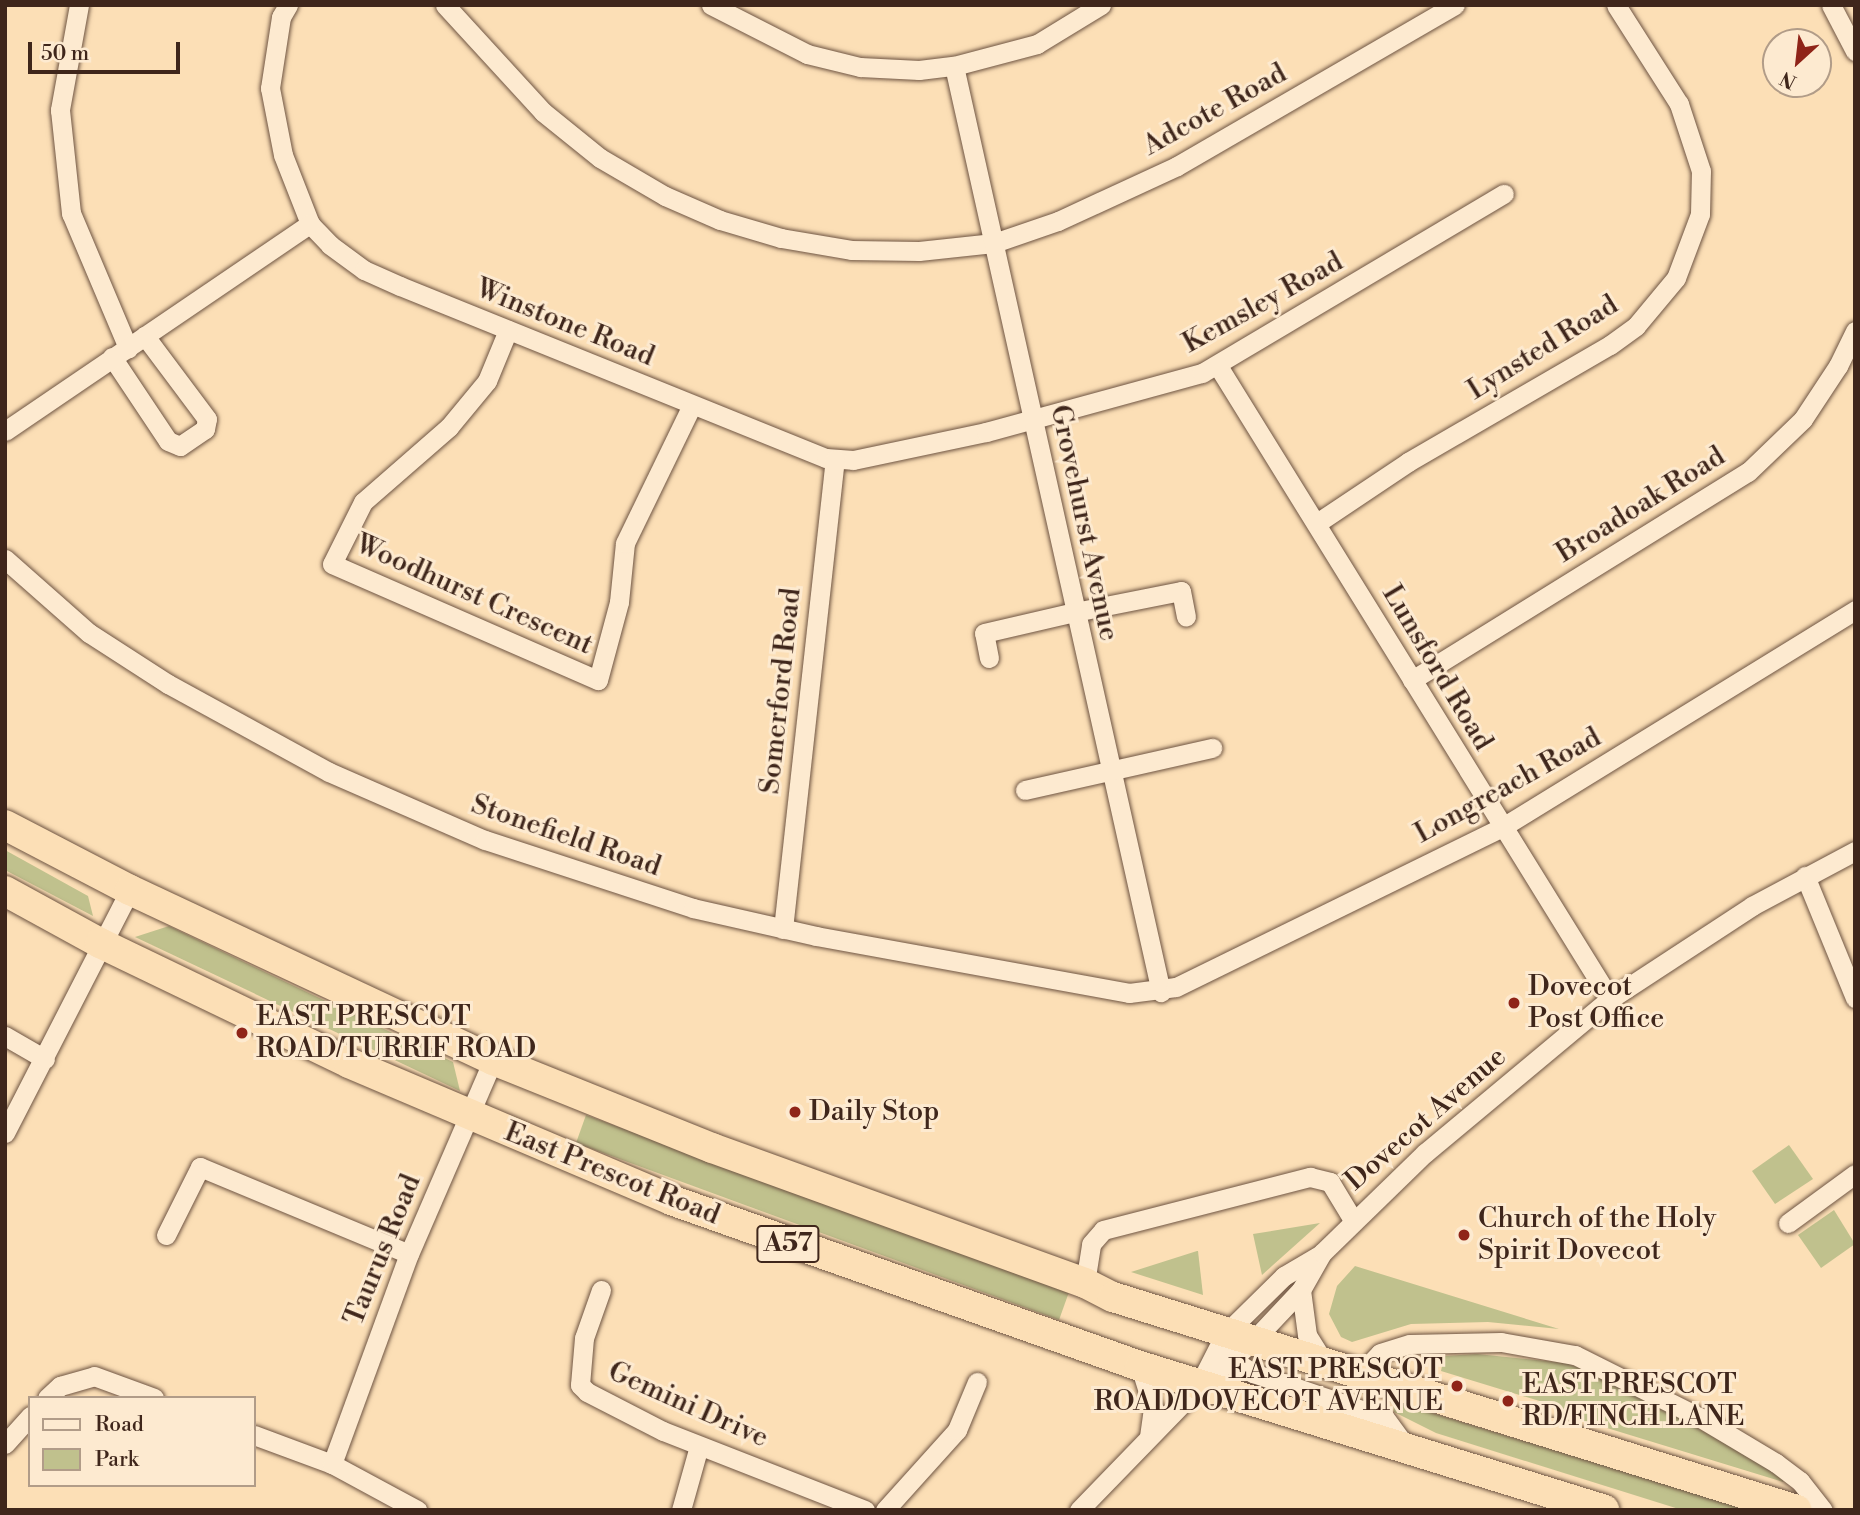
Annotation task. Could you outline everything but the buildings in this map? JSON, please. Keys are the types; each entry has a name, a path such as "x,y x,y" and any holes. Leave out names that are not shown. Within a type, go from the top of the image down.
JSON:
{"highway":[{"name":"A57","path":"5,825 130,890 493,1060 724,1153 1085,1283 1113,1297 1237,1345 1327,1365 1797,1510"},
{"name":"East Prescot Road","path":"5,891 100,943 349,1063 671,1200 1140,1366 1604,1510"}],"street":[{"path":"79,5 60,110 71,213 120,352 168,442 180,446 205,429 207,419 145,336"},
{"name":"Winstone Road","path":"288,5 281,17 270,88 283,155 310,224 330,245 365,270 692,405 835,460 853,460 1033,421"},
{"name":"Adcote Road","path":"445,5 515,85 575,139 632,178 695,210 781,238 851,250 919,251 994,243 1058,221 1177,166 1455,5"},
{"path":"711,5 780,43 833,62 887,70 954,66 1037,44 1101,5"},
{"name":"Lynsted Road","path":"1317,523 1408,463 1610,345 1636,326 1676,278 1699,214 1701,171 1679,104 1616,5"},
{"path":"1831,5 1855,51"},
{"name":"Grovehurst Avenue","path":"954,66 1111,772 1168,989"},
{"name":"Kemsley Road","path":"1033,421 1218,366 1504,194"},
{"path":"5,431 310,224"},
{"name":"Woodhurst Crescent","path":"508,330 486,381 449,427 363,502 332,564 598,680 619,602 625,543 692,405"},
{"name":"Broadoak Road","path":"1412,680 1748,472 1802,419 1838,366 1855,331"},
{"name":"Lunsford Road","path":"1218,366 1610,999"},
{"name":"Somerford Road","path":"783,929 835,460"},
{"name":"Stonefield Road","path":"5,559 64,614 118,653 329,772 463,831 575,873 783,929 1112,991 1168,989"},
{"path":"989,658 984,633 1075,612 1181,591 1186,617"},
{"name":"Longreach Road","path":"1168,989 1502,828 1855,610"},
{"path":"1025,790 1212,748"},
{"name":"Dovecot Avenue","path":"1237,1345 1301,1290 1322,1253 1425,1153 1610,999 1805,876 1855,851"},
{"path":"1805,876 1855,998"},
{"path":"5,1133 45,1059 100,943 130,890"},
{"path":"5,1036 45,1059"},
{"name":"Taurus Road","path":"332,1464 409,1254 493,1060"},
{"path":"166,1235 200,1167 409,1254"},
{"path":"1788,1223 1855,1174"},
{"path":"1085,1283 1091,1244 1103,1230 1310,1177 1330,1182 1353,1220"},
{"name":"Dovecot Avenue","path":"1237,1345 1284,1276 1322,1253"},
{"name":"Gemini Drive","path":"601,1290 584,1338 580,1385 629,1416 865,1510"},
{"path":"1301,1290 1307,1335 1327,1365"},
{"path":"1359,1375 1380,1353 1410,1344 1501,1342 1575,1355 1688,1411 1776,1463 1800,1481 1823,1510"},
{"path":"1079,1510 1237,1345 1253,1373 1385,1418 1408,1450"},
{"path":"1140,1366 1153,1408 1149,1437"},
{"path":"49,1396 60,1386 94,1376 149,1396"},
{"path":"885,1510 957,1430 977,1382"},
{"path":"5,1444 28,1418"},
{"path":"256,1436 332,1464 417,1510"},
{"path":"681,1510 699,1446"}],"green space":[{"path":"5,850 88,896 93,916 5,870"},
{"path":"169,926 453,1062 460,1091 135,937"},
{"path":"586,1115 1069,1292 1059,1320 576,1143"},
{"path":"1789,1145 1813,1179 1775,1204 1752,1171"},
{"path":"1834,1210 1855,1244 1821,1268 1798,1235"},
{"path":"1320,1223 1262,1275 1253,1234"},
{"path":"1197,1251 1203,1295 1131,1272"},
{"path":"1355,1266 1559,1329 1488,1322 1411,1324 1352,1342 1341,1337 1329,1314 1337,1286"},
{"path":"1477,1354 1566,1363 1606,1378 1785,1476 1783,1482 1558,1413 1559,1407 1441,1371 1444,1356"},
{"path":"1393,1401 1749,1510 1682,1510 1436,1433 1394,1412"}],"place":[{"name":"Dovecot Post Office","path":"1514,1003"},
{"name":"EAST PRESCOT ROAD/TURRIF ROAD","path":"242,1033"},
{"name":"Daily Stop","path":"795,1112"},
{"name":"Church of the Holy Spirit Dovecot","path":"1464,1235"},
{"name":"EAST PRESCOT ROAD/DOVECOT AVENUE","path":"1457,1386"},
{"name":"EAST PRESCOT RD/FINCH LANE","path":"1508,1401"}]}
